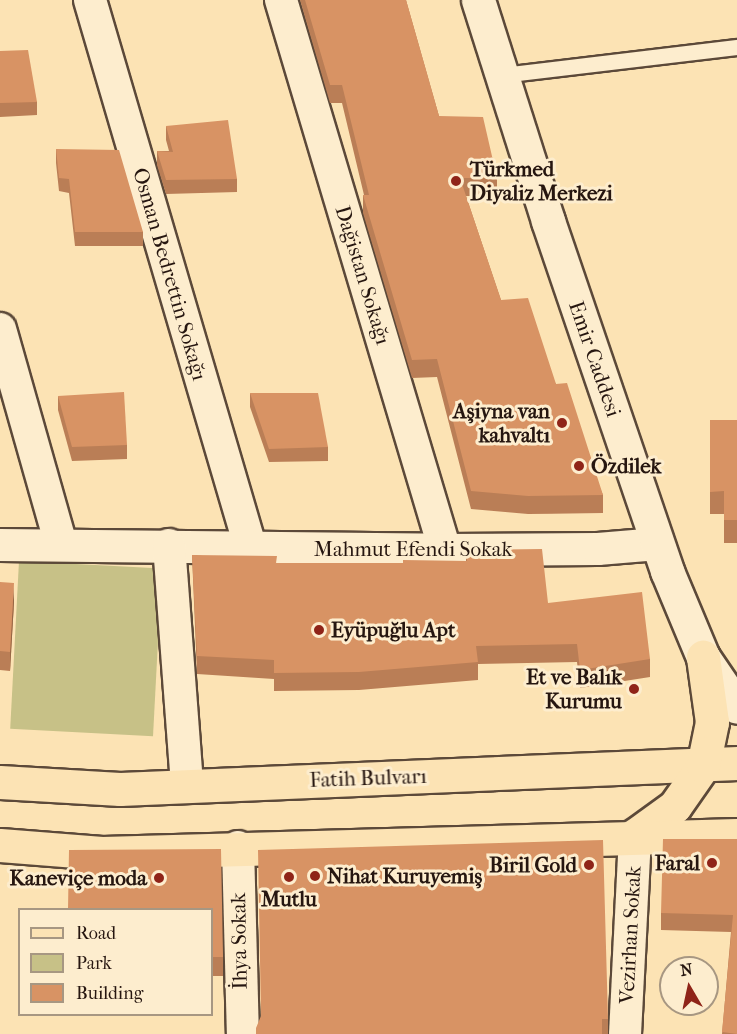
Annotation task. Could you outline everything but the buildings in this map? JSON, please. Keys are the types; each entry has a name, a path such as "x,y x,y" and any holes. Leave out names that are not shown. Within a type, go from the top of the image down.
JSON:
{"main road":[{"path":"635,835 675,806 703,766 712,722 703,657"},
{"name":"Fatih Bulvarı","path":"0,782 120,789 737,763"},
{"path":"0,845 102,853 635,835 737,835"}],"street":[{"name":"Osman Bedrettin Sokağı","path":"90,0 251,549"},
{"name":"Dağistan Sokağı","path":"281,0 445,550"},
{"name":"Emir Caddesi","path":"478,0 658,544 703,657 737,706"},
{"path":"0,329 61,544"},
{"name":"Mahmut Efendi Sokak","path":"0,545 169,545 251,549 445,550 598,549 658,544"},
{"path":"169,545 187,785"},
{"name":"Vezirhan Sokak","path":"625,1034 635,835"},
{"name":"İhya Sokak","path":"238,847 243,1034"}],"lane":[{"path":"502,75 737,47"}],"green space":[{"path":"19,561 162,568 153,736 10,729"}],"place":[{"name":"Türkmed Diyaliz Merkezi","path":"456,181"},
{"name":"Aşiyna van kahvaltı","path":"562,423"},
{"name":"Özdilek","path":"579,466"},
{"name":"Eyüpuğlu Apt","path":"319,630"},
{"name":"Et ve Balık Kurumu","path":"634,689"},
{"name":"Faral","path":"712,863"},
{"name":"Biril Gold","path":"589,865"},
{"name":"Nihat Kuruyemiş","path":"315,876"},
{"name":"Mutlu","path":"289,877"},
{"name":"Kaneviçe moda","path":"159,878"}]}
